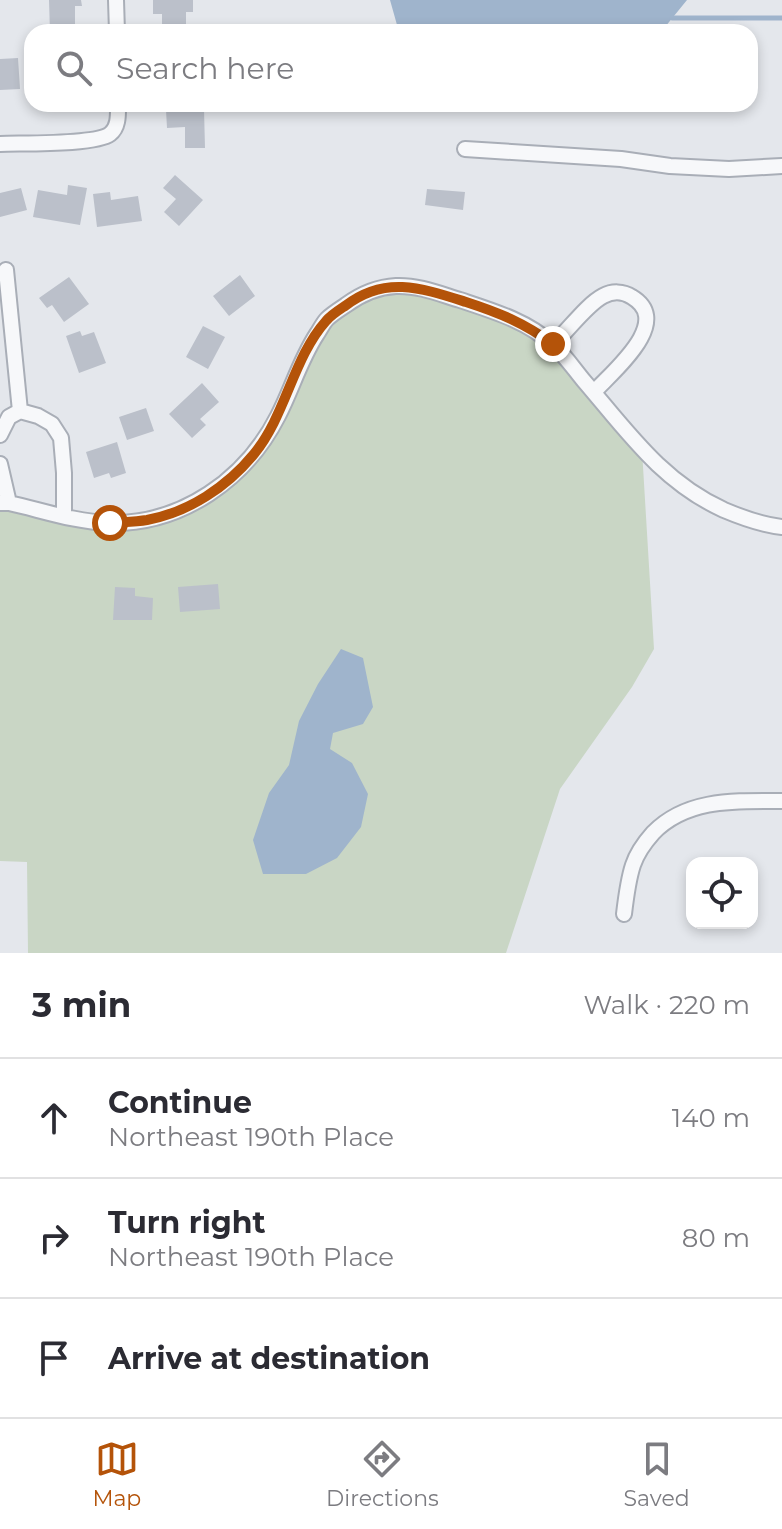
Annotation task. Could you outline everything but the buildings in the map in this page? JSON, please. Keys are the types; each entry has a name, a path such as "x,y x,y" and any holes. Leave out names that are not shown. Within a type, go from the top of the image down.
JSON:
{"street":[{"path":"116,0 117,24"},
{"path":"0,144 94,140 110,134 119,121 118,112"},
{"path":"465,149 621,159 670,166 729,169 782,166"},
{"path":"6,270 20,411"},
{"path":"0,464 4,503 86,521 110,523 147,520 179,510 225,484 255,454 278,417 307,350 326,320 356,297 377,289 398,286 428,290 499,313 530,327 553,344 642,450 672,478 707,502 743,518 782,527"},
{"path":"553,344 595,301 606,294 617,292 637,299 647,317 639,344 594,392"},
{"path":"0,435 9,417 20,411 52,424 61,438 64,515"},
{"path":"624,914 633,863 644,843 659,827 680,813 701,805 782,801"}],"green space":[{"path":"398,286 530,327 642,450 654,649 632,687 560,789 506,953 28,953 27,862 0,861 0,504 86,521 179,510 255,453 326,320"}],"water":[{"path":"390,0 687,0 667,24 397,24"},
{"path":"341,649 363,658 373,707 363,724 333,733 330,749 352,763 368,794 361,827 337,858 306,874 263,874 253,840 269,793 289,765 299,721"}],"waterway":[{"path":"672,18 782,18"}],"route":[{"path":"110,523 147,520 179,510 225,484 255,454 278,417 307,350 326,320 356,297 377,289 398,286 428,290 499,313 530,327 553,344"}]}
